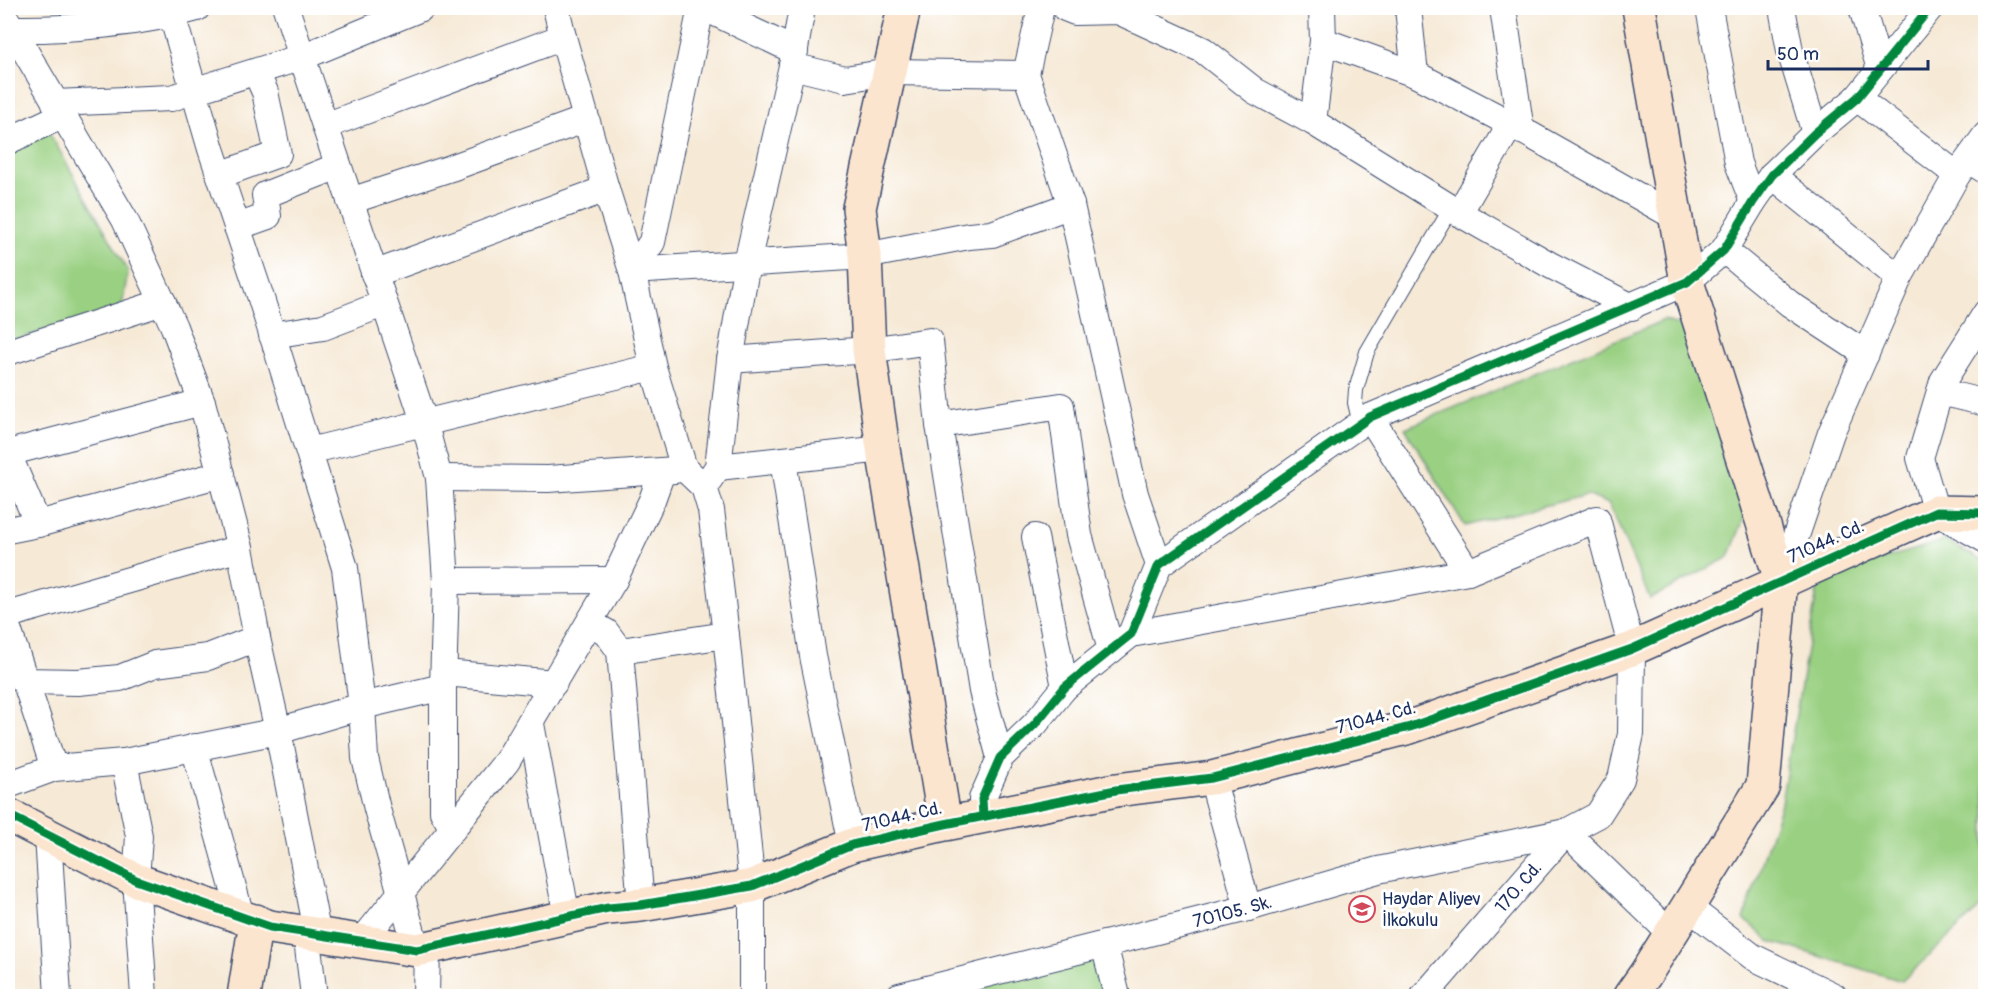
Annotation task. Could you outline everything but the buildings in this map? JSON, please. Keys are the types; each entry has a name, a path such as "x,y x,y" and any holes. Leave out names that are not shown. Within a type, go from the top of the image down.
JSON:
{"street":[{"path":"196,8 100,24 9,28 125,220 163,302 202,402 240,548 278,731 312,934 314,996"},
{"path":"286,8 383,304 424,421 439,478 446,581 443,812 453,829"},
{"path":"8,141 59,109 171,98 302,57 394,13 421,8"},
{"path":"362,941 507,761 590,623 614,580 652,500 673,470 632,272 606,189 556,8"},
{"path":"632,272 652,242 703,8 794,59 845,79 889,72 1026,74"},
{"path":"752,996 752,886 711,510 711,477 747,263 794,59 802,8"},
{"path":"904,8 859,208 865,256 869,350 883,449 945,824"},
{"path":"1041,8 1026,74 1071,205 1135,494 1159,565"},
{"path":"1065,8 1075,12 1118,11 1203,50 1255,91 1312,122 1455,211 1550,265 1632,307"},
{"path":"1312,122 1323,41 1322,8"},
{"path":"1408,8 1415,74"},
{"path":"1455,211 1516,127 1503,8"},
{"path":"1639,8 1687,282 1781,580"},
{"path":"1708,8 1738,163 1753,202"},
{"path":"1782,8 1790,51 1815,134"},
{"path":"1862,8 1880,69"},
{"path":"1131,634 1159,565 1365,421 1687,282 1724,250 1772,175 1857,98 1930,8"},
{"path":"171,11 220,175 345,568 362,706 365,758 401,894 422,949 426,996"},
{"path":"325,126 563,37"},
{"path":"1323,41 1415,74 1516,127 1677,218"},
{"path":"220,175 278,154 265,92 256,72"},
{"path":"1857,98 1961,169"},
{"path":"350,201 451,168 586,119"},
{"path":"1629,996 1680,920 1763,786 1781,580 1831,433 1899,278 1961,169 1986,135"},
{"path":"237,227 268,216 265,195 338,166"},
{"path":"1772,175 1899,278"},
{"path":"374,274 606,189"},
{"path":"632,272 865,256 969,236 992,234 1071,205"},
{"path":"1724,250 1790,304 1866,354"},
{"path":"8,352 163,302"},
{"path":"272,335 323,327 383,304"},
{"path":"1981,327 1943,381 1920,458 1936,512 1986,540"},
{"path":"730,360 869,350 930,341 939,425 982,691 1000,758"},
{"path":"309,451 424,421 653,367"},
{"path":"1940,393 1986,403"},
{"path":"38,524 8,453 202,402"},
{"path":"939,425 1061,406 1079,536 1111,650"},
{"path":"1365,421 1468,572"},
{"path":"439,478 548,479 673,470 711,477 783,460 883,449"},
{"path":"783,460 813,656 852,845"},
{"path":"8,530 38,524 221,474"},
{"name":"71044. Cd.","path":"422,949 608,908 641,905 752,886 852,845 1116,790 1212,778 1410,727 1632,649 1936,512 1986,513"},
{"path":"983,816 982,799 1000,758 1035,724 1065,687 1131,634 1468,572 1597,519 1632,649 1631,734 1621,779 1598,815 1566,832 1680,920 1834,996"},
{"path":"1035,537 1065,687"},
{"path":"8,615 240,548"},
{"path":"446,581 614,580"},
{"path":"590,623 606,632 620,651 641,905"},
{"path":"8,629 23,681 54,768"},
{"path":"620,651 726,635"},
{"path":"23,681 78,682 120,678 155,664 208,657 257,638"},
{"path":"8,785 54,768 124,762 278,731 444,680 554,683"},
{"path":"531,723 567,917"},
{"path":"194,747 248,919 244,996"},
{"path":"124,762 139,836 136,880 144,996"},
{"path":"1212,778 1248,908"},
{"path":"8,815 136,880 270,927 422,949"},
{"name":"70105. Sk.","path":"898,996 1248,908 1378,870 1566,832"},
{"name":"170. Cd.","path":"1424,996 1566,832"},
{"path":"48,836 58,996"},
{"path":"1104,944 1117,996"}],"lane":[{"path":"1961,169 1986,178"},
{"path":"1365,421 1355,403 1358,378 1367,352 1455,211"}],"green space":[{"path":"46,127 128,271 122,307 8,342 8,146"},
{"path":"1664,320 1691,330 1745,516 1729,557 1650,599 1609,504 1587,495 1465,526 1405,428"},
{"path":"1945,540 1985,562 1985,903 1902,981 1769,941 1744,919 1781,803 1818,585 1863,565"},
{"path":"1094,949 1106,996 919,996"}],"cycle path":[{"path":"983,816 982,799 1000,758 1035,724 1065,687 1131,634 1159,565 1370,417 1687,282 1724,250 1772,175 1815,133 1857,98 1930,8"},
{"path":"8,815 136,880 270,927 417,950 608,908 641,905 752,886 852,845 1116,790 1212,778 1410,727 1632,649 1936,512 1986,513"}],"place":[{"name":"Haydar Aliyev İlkokulu","path":"1362,909"}]}
